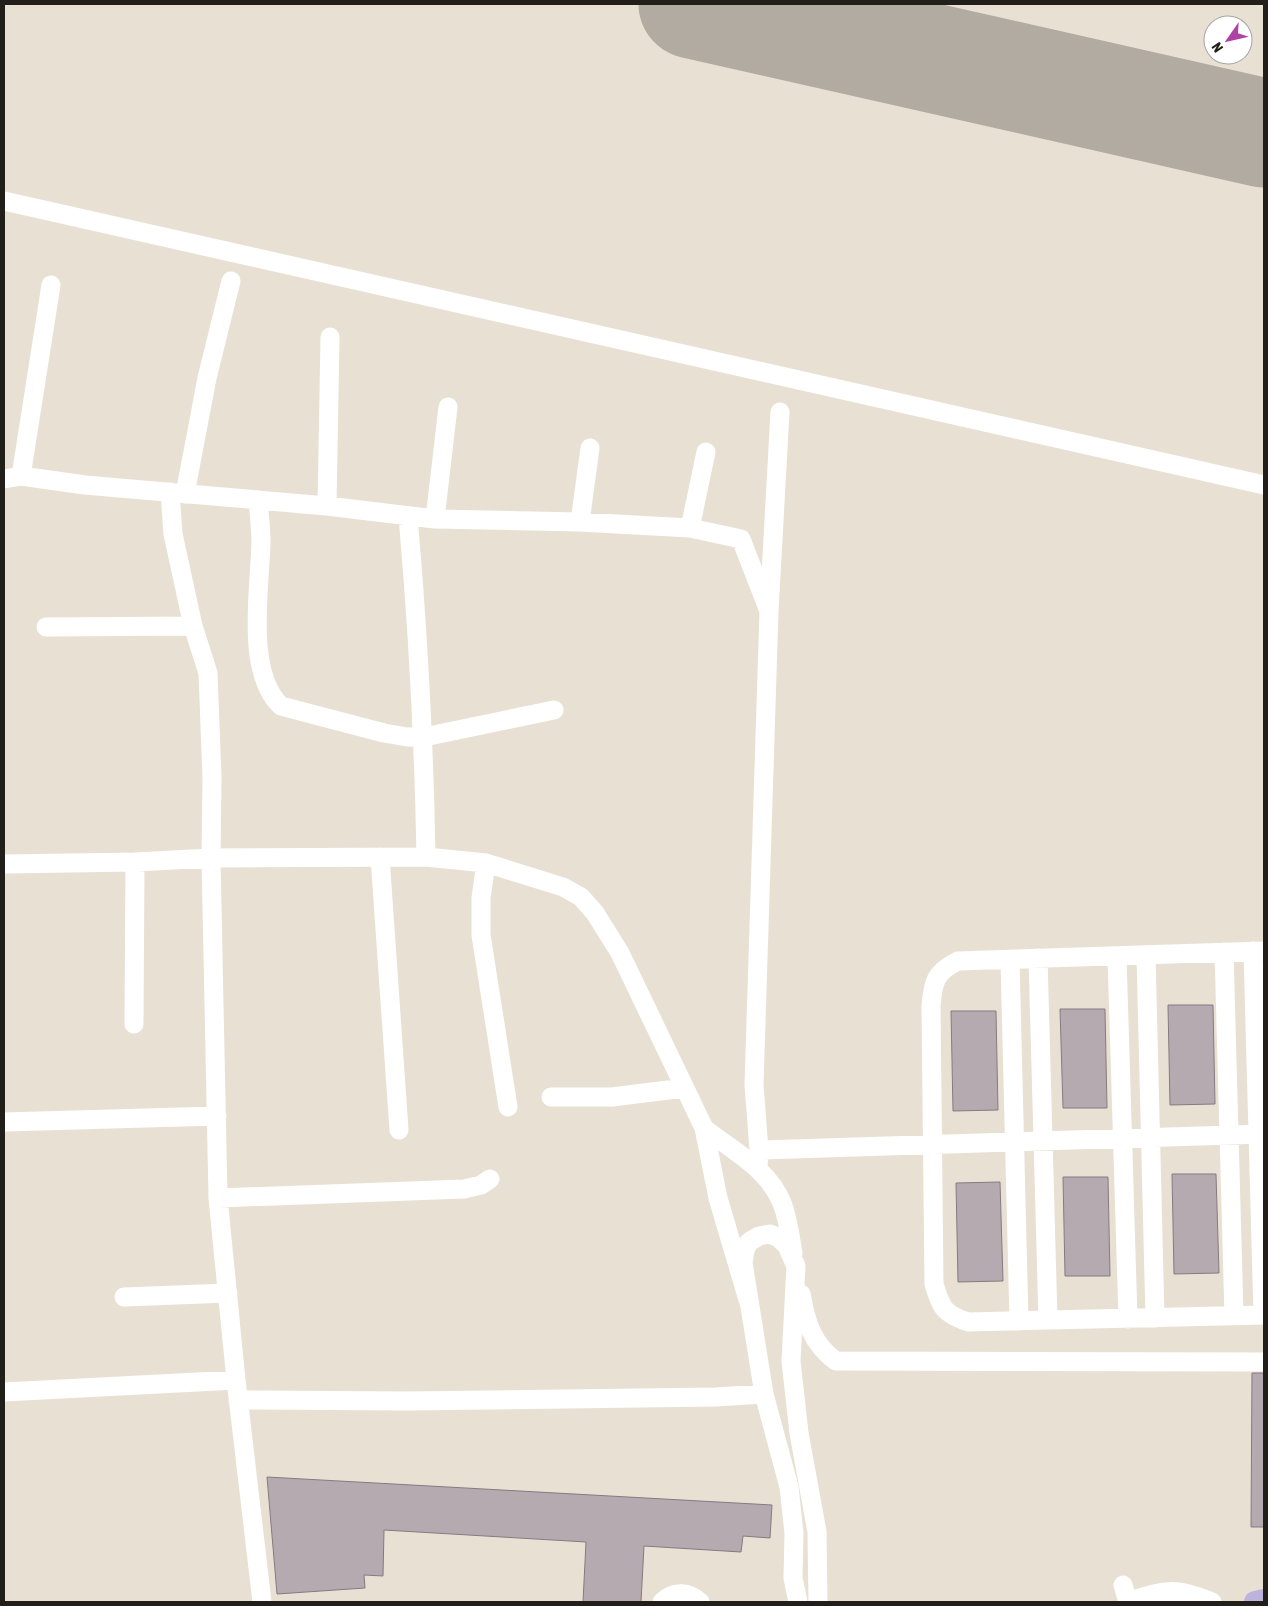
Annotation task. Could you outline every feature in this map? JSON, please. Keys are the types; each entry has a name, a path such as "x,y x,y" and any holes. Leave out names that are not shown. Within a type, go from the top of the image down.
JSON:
{"main road":[{"path":"1255,1602 1264,1600"}],"street":[{"path":"4,201 1264,485"},
{"path":"231,281 178,493 173,534 193,626 202,651 209,682 218,1198 238,1400 262,1602"},
{"path":"51,285 12,478 327,506 435,520 580,522 690,528 741,539 769,610"},
{"path":"327,506 330,337"},
{"path":"435,520 448,407"},
{"path":"780,412 769,610 754,1085 759,1159 782,1202 806,1322 824,1352 836,1360 1264,1362"},
{"path":"580,522 590,448"},
{"path":"690,528 706,452"},
{"path":"258,500 261,539 259,644 265,680 281,706 384,733 407,737 424,737 554,710"},
{"path":"408,516 418,632 424,737 426,857"},
{"path":"46,627 193,626"},
{"path":"380,857 399,1130"},
{"path":"4,864 135,862 211,858 426,857 486,863 563,887 581,897 595,913 620,953 704,1128 718,1198 749,1303"},
{"path":"134,1024 135,862"},
{"path":"486,863 481,898 481,934 508,1107"},
{"path":"1258,951 1264,1315 968,1322 950,1316 940,1303 934,1284 932,988 943,968 958,962 1258,951"},
{"path":"1224,952 1234,1316"},
{"path":"1146,955 1155,1318"},
{"path":"1117,956 1128,1318"},
{"path":"1038,958 1048,1320"},
{"path":"1010,960 1019,1321"},
{"path":"551,1097 612,1097 684,1088"},
{"path":"4,1122 217,1116"},
{"path":"704,1128 729,1149 759,1159 933,1144 1261,1134"},
{"path":"218,1198 464,1189 490,1179"},
{"path":"798,1602 793,1578 794,1533 789,1487 764,1394 743,1263 745,1250 750,1242 758,1236 770,1234 779,1238 786,1246 796,1266 791,1361 799,1433 817,1532 818,1602"},
{"path":"124,1297 228,1293"},
{"path":"4,1392 236,1380"},
{"path":"238,1400 409,1401 716,1397 764,1394"},
{"path":"785,1602 793,1578"},
{"path":"1127,1598 1179,1590 1212,1602"},
{"path":"1250,1602 1264,1592"},
{"path":"662,1602 670,1596 678,1594 693,1596 700,1602"}],"building":[{"path":"1168,1005 1213,1005 1215,1104 1170,1105"},
{"path":"1060,1009 1105,1009 1107,1108 1063,1108"},
{"path":"951,1011 996,1011 998,1110 953,1111"},
{"path":"1172,1174 1216,1174 1219,1273 1174,1274"},
{"path":"1063,1177 1108,1177 1110,1276 1065,1276"},
{"path":"1000,1182 1003,1281 958,1282 956,1183"},
{"path":"1252,1373 1264,1373 1264,1527 1251,1527"},
{"path":"267,1477 772,1505 770,1538 743,1536 741,1552 644,1546 641,1602 583,1602 586,1542 384,1530 383,1576 364,1575 365,1588 277,1594"}],"runway":[{"path":"693,4 1264,133"}]}
